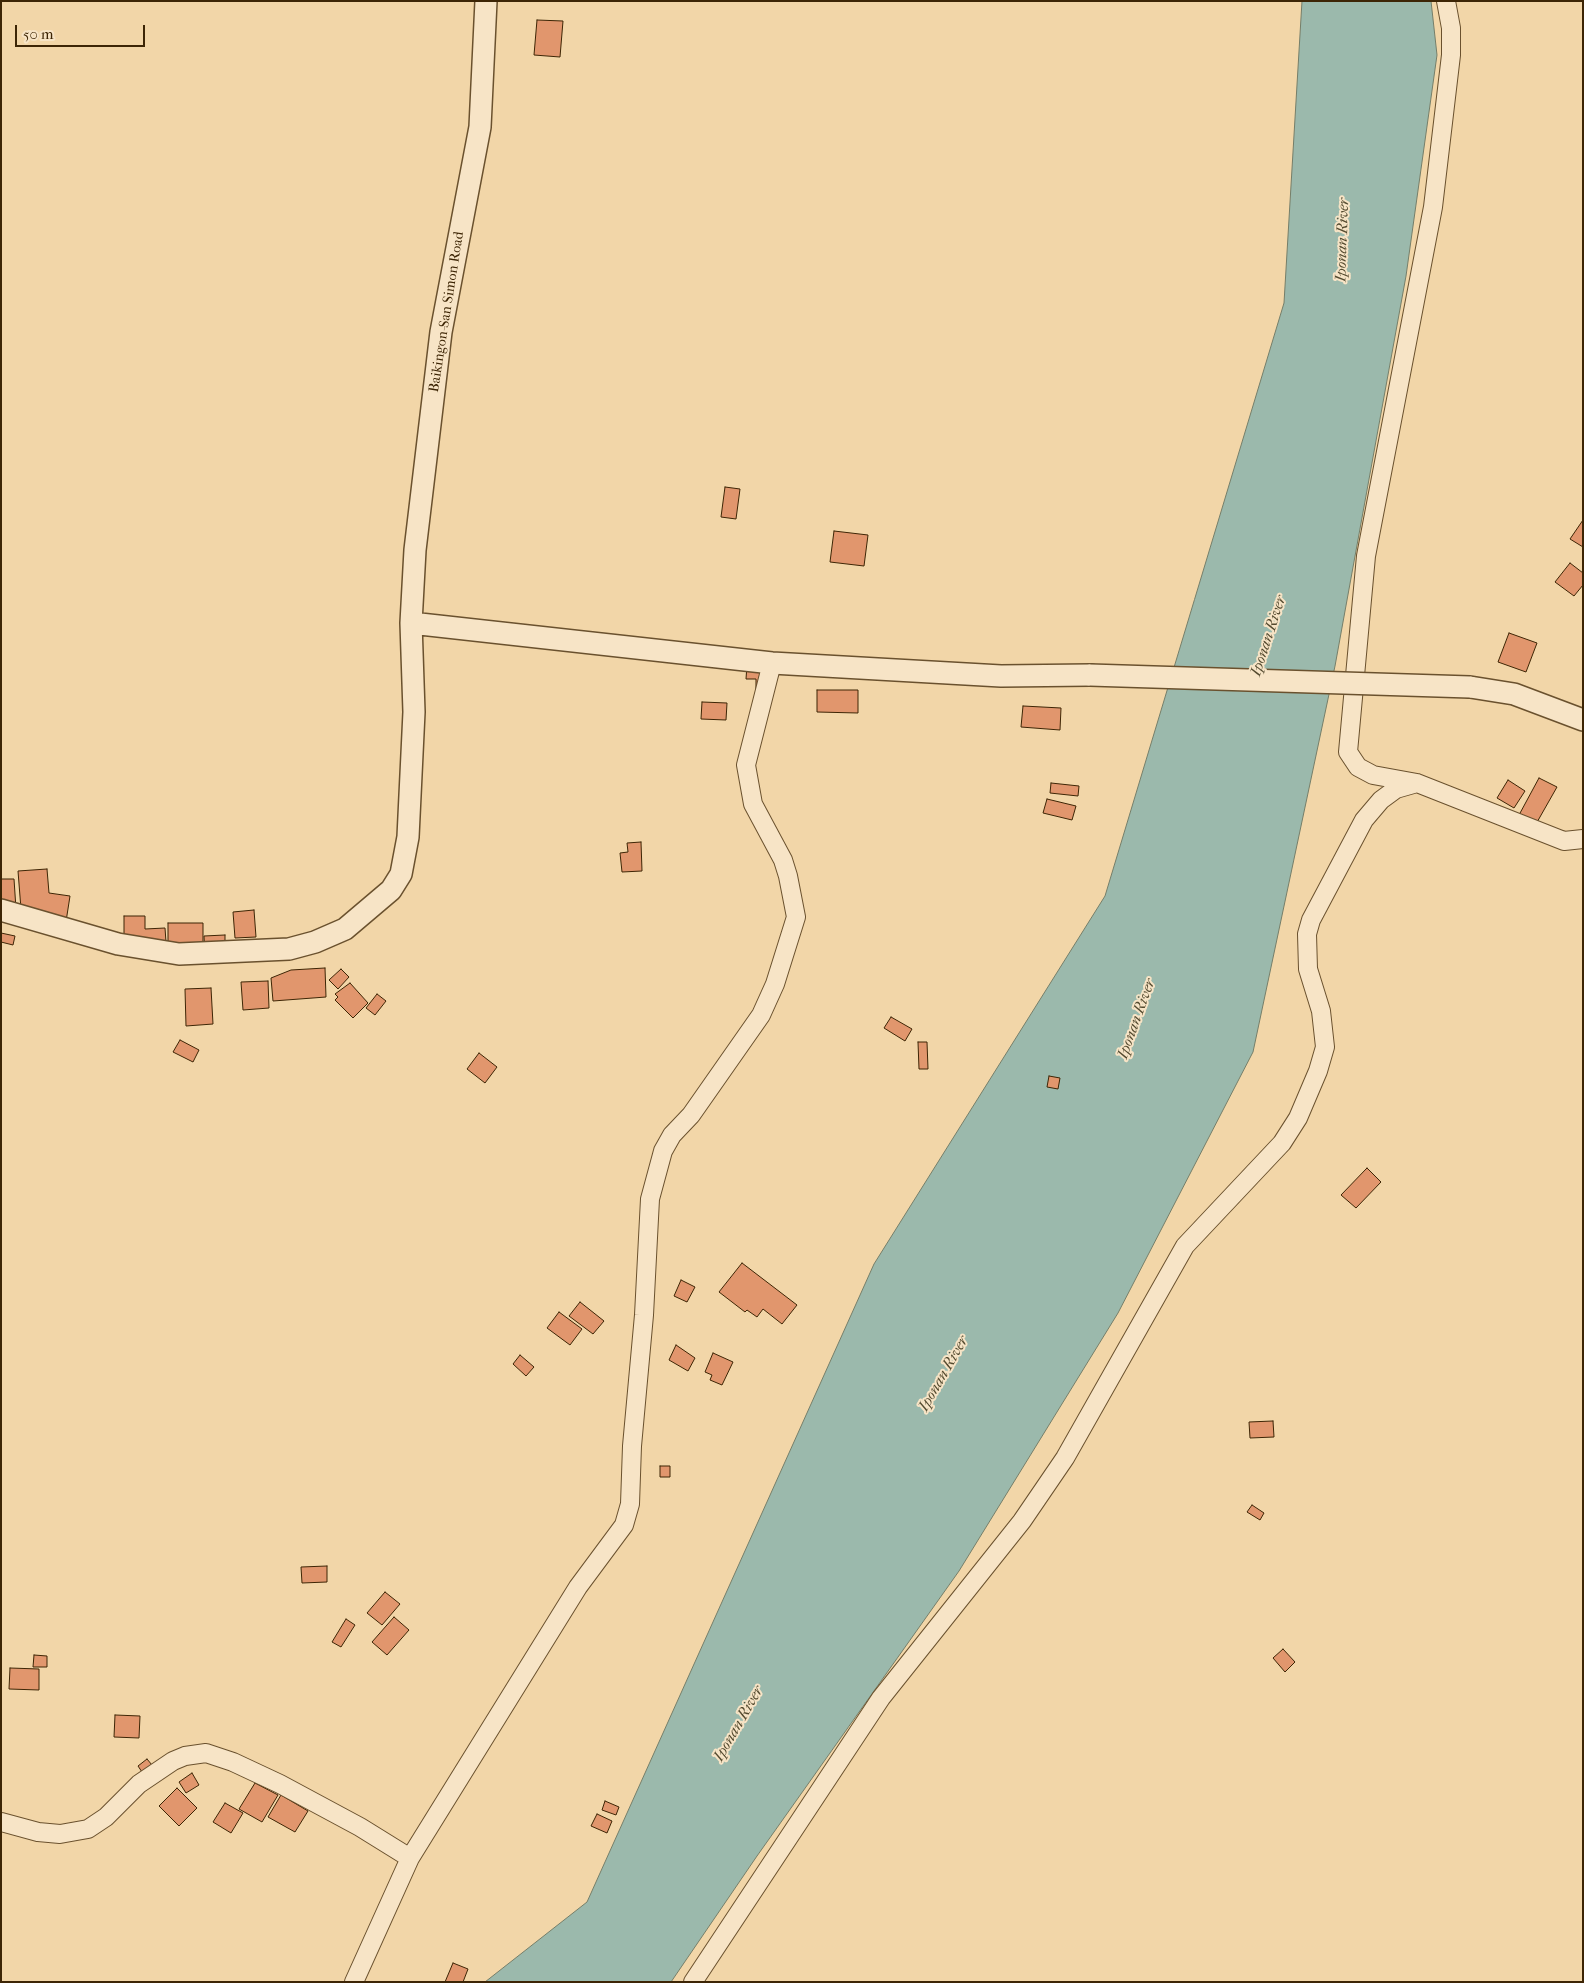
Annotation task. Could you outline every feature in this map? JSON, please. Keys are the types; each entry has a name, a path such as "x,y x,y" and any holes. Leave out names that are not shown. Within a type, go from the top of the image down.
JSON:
{"street":[{"name":"Baikingon-San Simon Road","path":"1,910 118,944 179,954 289,949 315,942 345,929 391,890 401,874 408,837 414,712 411,623 414,550 441,332 480,126 486,1"},
{"path":"1446,1 1451,28 1451,55 1433,207 1366,556 1348,752 1358,767 1373,775 1417,783 1564,842 1583,839"},
{"path":"411,623 772,663 1001,676 1090,675 1470,687 1514,694 1548,705 1583,720"},
{"path":"354,1982 410,1858 578,1587 624,1525 630,1504 632,1446 644,1314 650,1199 663,1151 672,1135 691,1115 761,1015 776,984 796,917 783,860 753,804 746,765 751,737 772,663"},
{"path":"693,1982 881,1698 1022,1521 1065,1458 1186,1246 1282,1143 1298,1118 1318,1071 1325,1046 1321,1011 1308,969 1307,934 1311,920 1364,820 1381,800 1396,789 1417,783"},
{"path":"1,1822 38,1832 60,1834 88,1829 106,1817 139,1784 172,1761 185,1756 206,1753 233,1762 280,1784 360,1827 410,1858"}],"water":[{"name":"Iponan River","path":"1302,1 1431,1 1437,55 1406,276 1335,666 1253,1052 1118,1313 959,1571 757,1856 671,1982 485,1982 587,1902 874,1264 1105,896 1284,303"}],"building":[{"path":"537,20 563,21 560,57 534,55"},
{"path":"725,487 740,489 736,519 721,517"},
{"path":"1583,520 1583,547 1570,539"},
{"path":"834,531 868,535 864,566 830,562"},
{"path":"1570,563 1583,573 1583,585 1574,596 1555,582"},
{"path":"1509,633 1537,643 1526,672 1498,662"},
{"path":"747,665 775,667 756,695 756,679 746,679"},
{"path":"817,690 858,690 858,713 817,712"},
{"path":"702,702 727,703 726,720 701,719"},
{"path":"1023,706 1061,708 1060,730 1021,727"},
{"path":"1539,778 1557,787 1536,824 1519,815"},
{"path":"1508,780 1525,791 1514,808 1497,798"},
{"path":"1051,783 1079,786 1078,796 1050,793"},
{"path":"1047,799 1076,806 1072,820 1043,813"},
{"path":"641,842 642,871 622,872 620,853 628,852 627,843"},
{"path":"47,869 49,893 70,896 65,928 22,922 18,871"},
{"path":"1,879 14,879 16,909 1,910"},
{"path":"254,910 256,937 235,938 233,912"},
{"path":"124,916 145,916 145,929 165,928 166,942 124,943"},
{"path":"168,923 203,923 203,950 168,950"},
{"path":"1,933 15,936 13,945 1,942"},
{"path":"225,935 225,954 205,955 204,936"},
{"path":"325,968 326,997 273,1001 271,978 291,970"},
{"path":"341,969 349,977 338,989 329,980"},
{"path":"268,981 269,1008 243,1010 241,982"},
{"path":"350,983 368,1003 353,1018 335,1000 338,997 335,994"},
{"path":"211,988 213,1024 186,1026 185,989"},
{"path":"377,994 386,1001 375,1015 366,1008"},
{"path":"891,1017 912,1029 905,1041 884,1028"},
{"path":"180,1040 199,1050 193,1062 173,1052"},
{"path":"918,1042 927,1042 928,1069 919,1069"},
{"path":"479,1053 497,1067 485,1083 467,1069"},
{"path":"1049,1076 1060,1078 1058,1089 1047,1087"},
{"path":"1367,1168 1381,1182 1356,1208 1341,1195"},
{"path":"742,1263 797,1305 782,1324 763,1309 757,1317 747,1310 745,1312 719,1292"},
{"path":"681,1280 695,1287 687,1302 674,1296"},
{"path":"580,1302 604,1321 593,1334 569,1316"},
{"path":"559,1312 582,1329 570,1345 547,1328"},
{"path":"676,1345 695,1358 688,1371 669,1360"},
{"path":"713,1353 733,1362 722,1385 710,1380 712,1375 705,1372"},
{"path":"520,1355 534,1367 526,1376 513,1364"},
{"path":"1273,1421 1274,1437 1250,1438 1249,1422"},
{"path":"660,1466 670,1466 670,1477 660,1477"},
{"path":"1252,1505 1264,1513 1260,1520 1247,1512"},
{"path":"327,1566 327,1582 302,1583 301,1567"},
{"path":"385,1592 400,1604 382,1625 367,1613"},
{"path":"394,1617 409,1630 387,1655 372,1642"},
{"path":"346,1619 355,1625 341,1647 332,1642"},
{"path":"1283,1649 1295,1662 1285,1672 1273,1658"},
{"path":"34,1655 47,1656 47,1667 33,1667"},
{"path":"10,1668 39,1669 39,1690 9,1689"},
{"path":"115,1715 140,1716 139,1738 114,1737"},
{"path":"147,1759 152,1765 142,1772 138,1766"},
{"path":"192,1773 199,1785 186,1793 179,1782"},
{"path":"255,1783 278,1795 262,1822 239,1809"},
{"path":"177,1788 197,1808 179,1826 159,1806"},
{"path":"281,1795 308,1811 295,1832 268,1817"},
{"path":"605,1801 619,1807 616,1815 602,1810"},
{"path":"225,1803 243,1813 231,1833 213,1822"},
{"path":"597,1814 612,1821 607,1833 591,1826"},
{"path":"453,1963 468,1969 463,1982 445,1982"}]}
